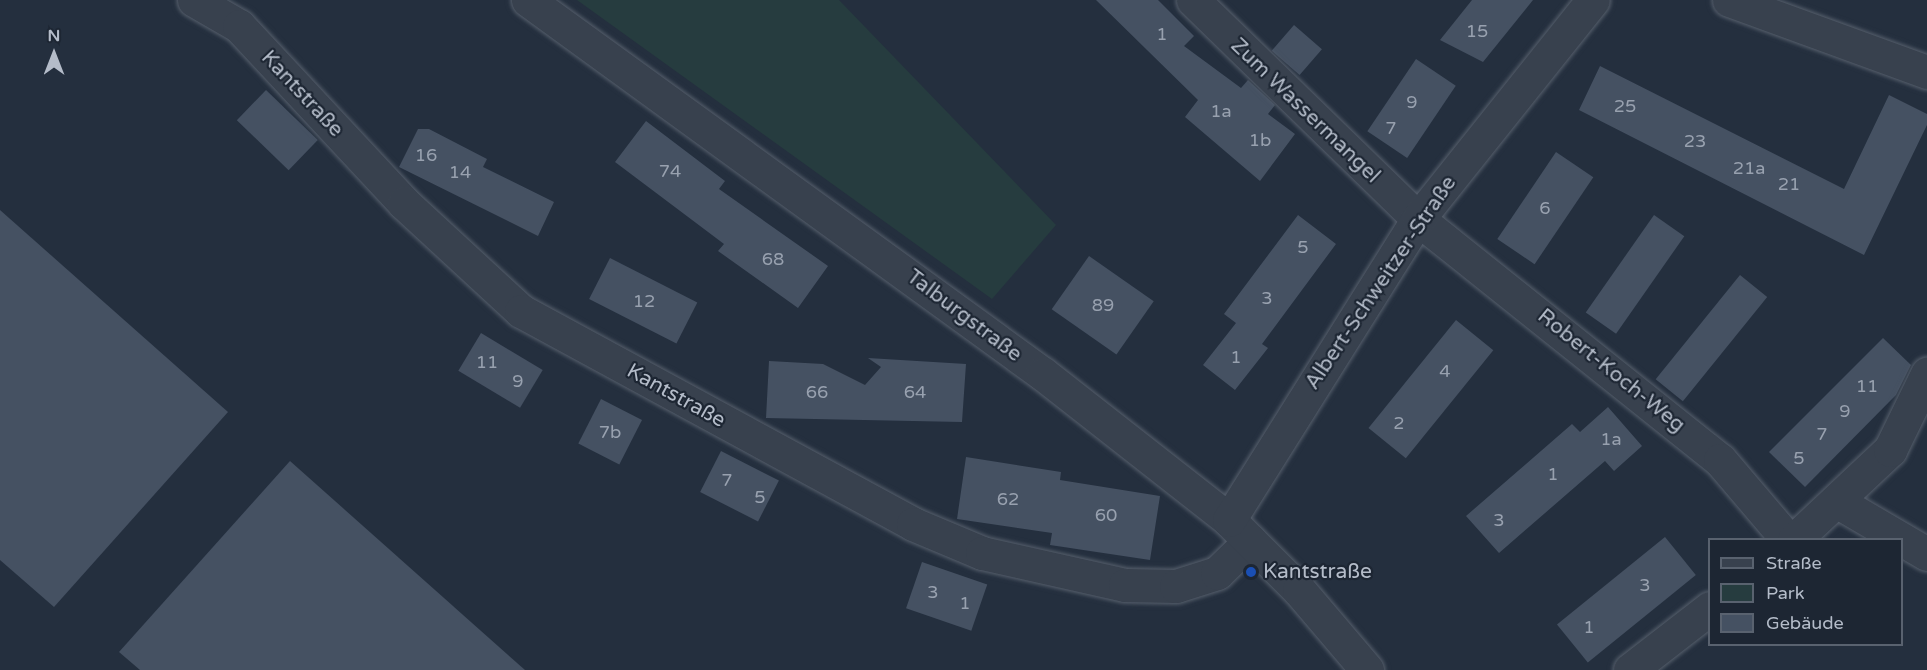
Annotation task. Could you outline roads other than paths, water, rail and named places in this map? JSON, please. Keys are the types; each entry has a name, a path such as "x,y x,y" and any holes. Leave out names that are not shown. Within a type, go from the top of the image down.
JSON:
{"street":[{"name":"Kantstraße","path":"194,0 239,27 404,203 521,311 913,524 982,553 1125,585 1176,586 1217,573 1239,530"},
{"name":"Talburgstraße","path":"528,0 1043,374 1239,530 1367,670"},
{"name":"Zum Wassermangel","path":"1193,0 1418,219"},
{"name":"Albert-Schweitzer-Straße","path":"1239,530 1418,219 1593,0"},
{"path":"1729,0 1927,72"},
{"name":"Robert-Koch-Weg","path":"1418,219 1720,460 1786,538"},
{"path":"1796,538 1839,502 1890,450 1927,374"},
{"path":"1839,502 1900,538"},
{"path":"1903,540 1927,554"},
{"path":"1630,670 1708,610"}],"place":[{"name":"Kantstraße","path":"1251,572"}]}
